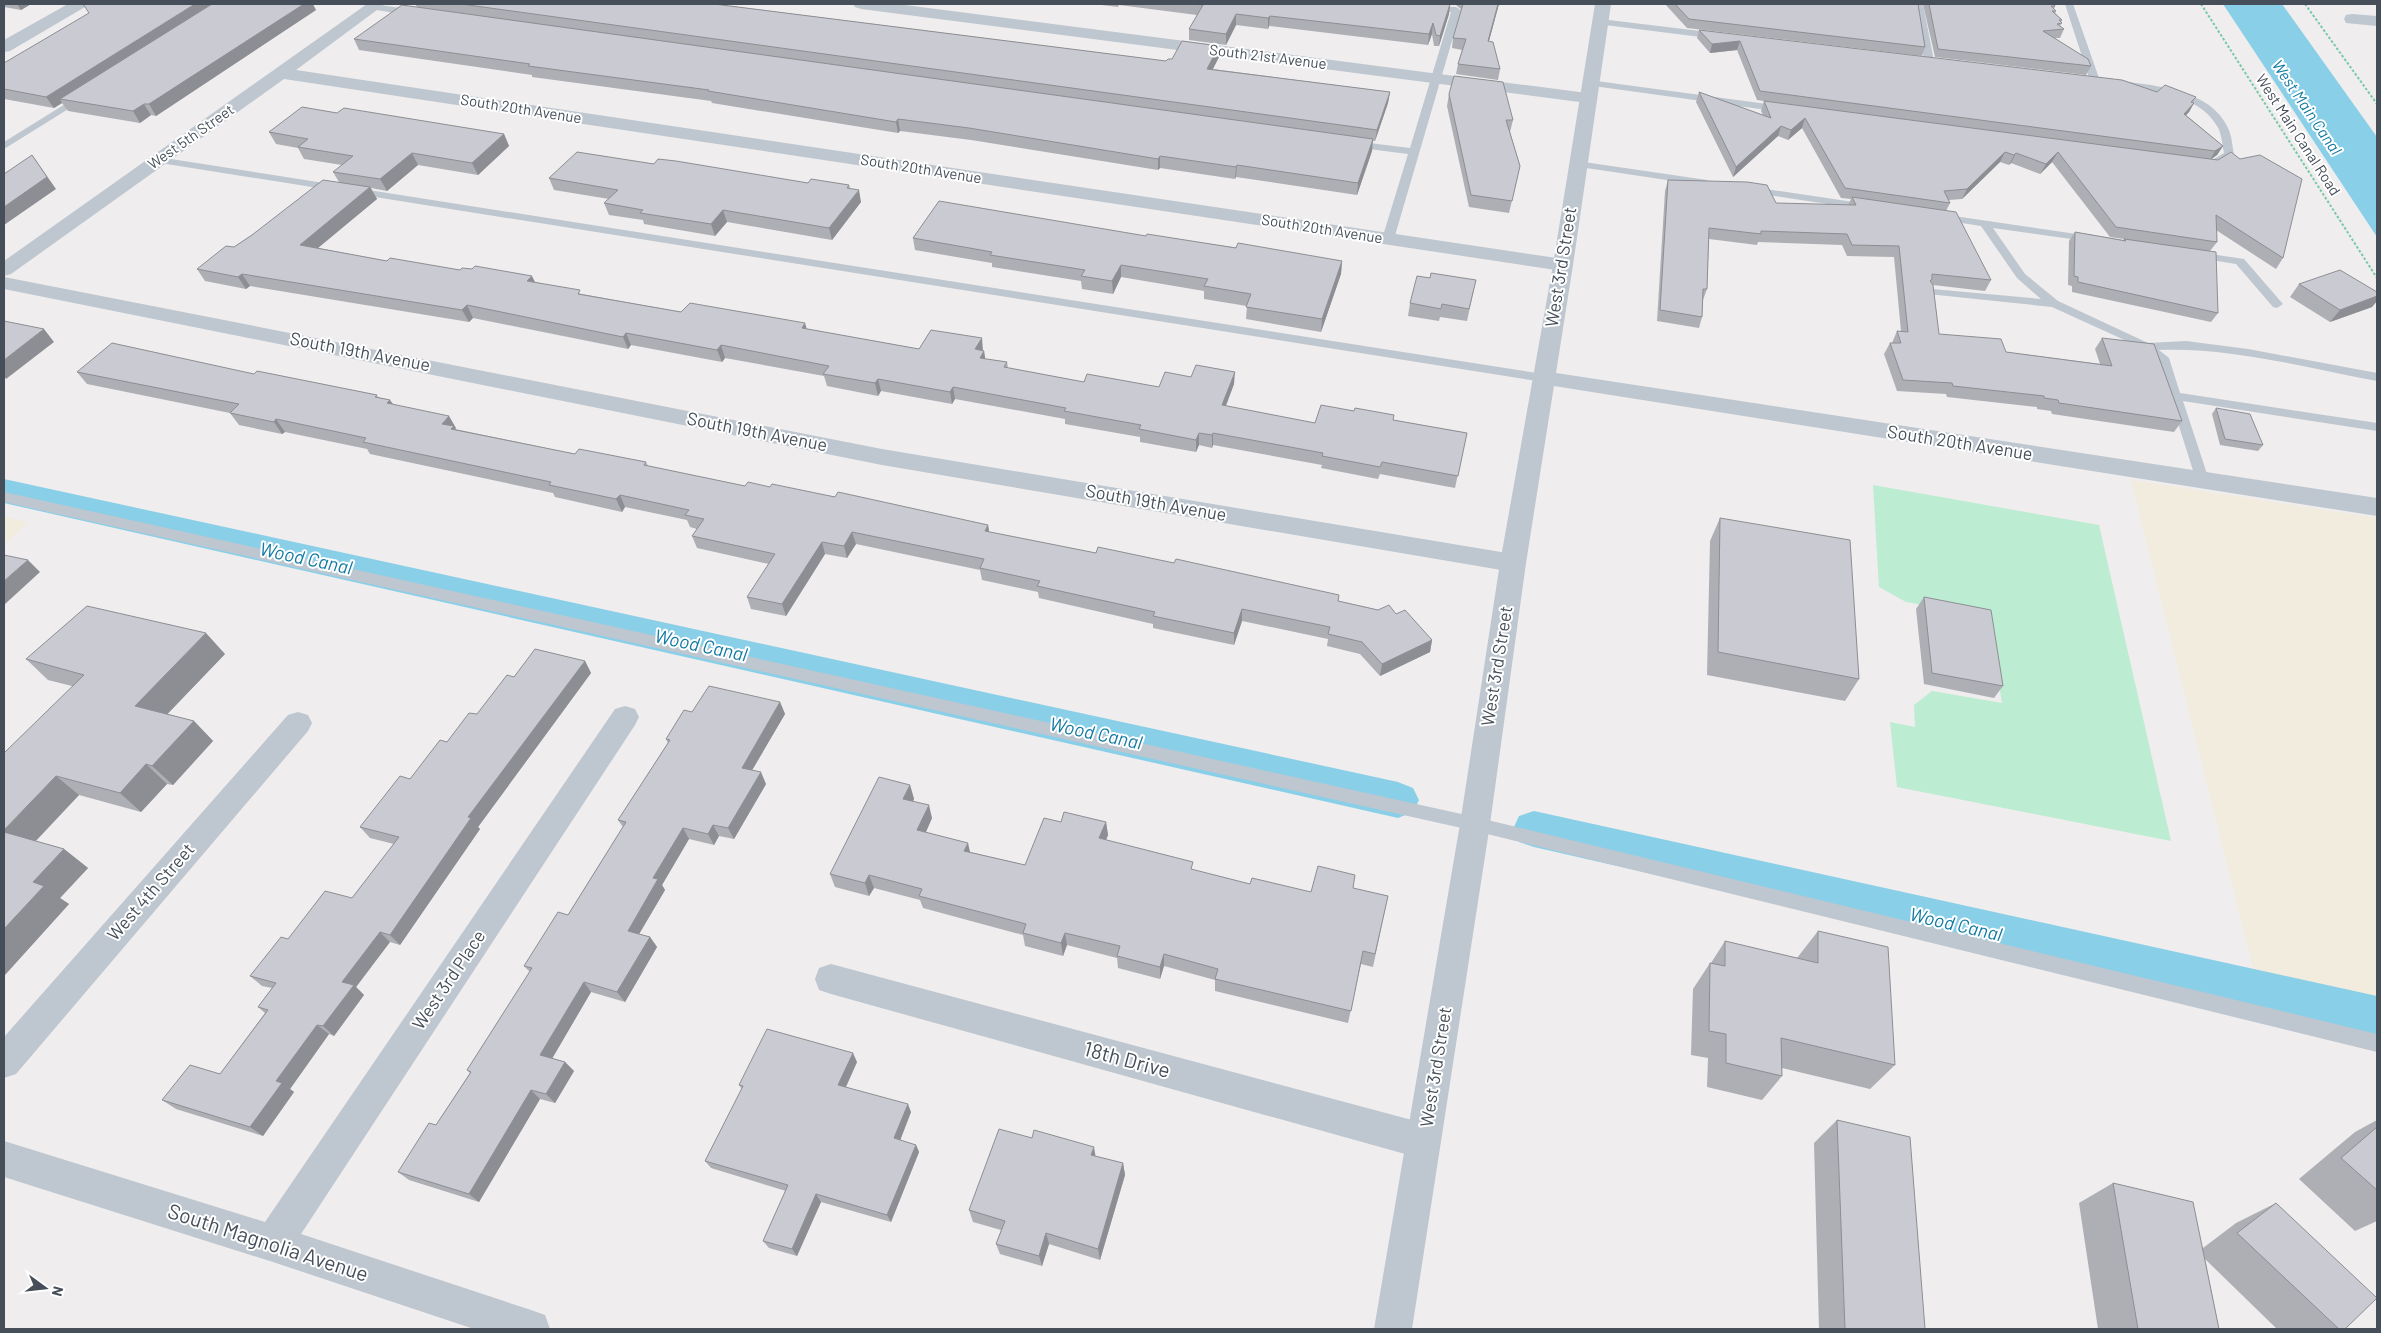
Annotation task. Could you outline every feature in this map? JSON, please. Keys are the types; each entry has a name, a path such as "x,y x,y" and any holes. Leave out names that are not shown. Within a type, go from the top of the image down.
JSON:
{"street":[{"path":"4,48 79,4"},
{"name":"South 21st Avenue","path":"861,4 1436,78 1588,91"},
{"name":"West 5th Street","path":"4,270 375,5"},
{"name":"West 3rd Street","path":"1392,1329 1475,824 1513,563 1563,265 1601,13"},
{"path":"2352,19 2377,22"},
{"name":"South 20th Avenue","path":"280,73 1563,265"},
{"name":"South 19th Avenue","path":"4,283 882,457 1513,563"},
{"name":"South 20th Avenue","path":"1543,378 2377,507"},
{"name":"West 3rd Place","path":"273,1243 625,717"},
{"name":"West 4th Street","path":"4,1062 298,723"},
{"name":"18th Drive","path":"831,979 1424,1141"},
{"name":"South Magnolia Avenue","path":"4,1159 273,1243 531,1329"}],"lane":[{"path":"1388,239 1456,10 1401,4"},
{"path":"1919,4 1929,61"},
{"path":"2069,4 2100,82 2172,90 2201,105 2222,124 2229,154 2212,165 2202,164"},
{"path":"375,5 422,14"},
{"path":"1601,13 1731,38"},
{"path":"4,146 95,88"},
{"path":"1588,91 1791,110"},
{"path":"1345,142 1414,152"},
{"path":"158,160 1543,378"},
{"path":"1577,164 1723,186"},
{"path":"1742,188 1878,208"},
{"path":"1927,215 2103,241"},
{"path":"1985,224 2022,276 2054,304 2145,347 2163,358 2202,480"},
{"path":"2182,252 2240,261 2277,304"},
{"path":"1932,292 2054,304"},
{"path":"2145,347 2195,346 2248,353 2377,377"},
{"path":"2175,396 2377,427"},
{"path":"4,497 1475,824 2377,1043"}],"path":[{"name":"West Main Canal Road","path":"2201,4 2377,278"},
{"path":"2305,4 2377,104"}],"green space":[{"path":"1873,485 2099,525 2171,841 1897,787 1890,722 1915,727 1914,705 1932,691 2002,703 1988,616 1906,602 1879,587"}],"sand":[{"path":"2131,480 2377,518 2377,999 2254,972"},
{"path":"4,517 29,522 4,544"}],"water":[{"name":"West Main Canal","path":"2223,4 2282,4 2377,137 2377,237"}],"building":[{"path":"83,4 195,4 46,97 4,89 4,63 89,13"},
{"path":"212,4 304,4 149,104 144,104 133,111 60,99"},
{"path":"461,4 714,4 1166,61 1172,59 1182,41 1219,46 1207,69 1390,92 1377,130"},
{"path":"1191,4 1450,4 1440,36 1436,35 1433,23 1429,34 1270,16 1268,18 1236,14 1226,34 1189,29 1203,5"},
{"path":"1463,4 1498,4 1488,41 1493,42 1500,69 1458,64 1466,39 1453,38"},
{"path":"1675,4 1918,4 1925,47 1689,19"},
{"path":"1929,4 2053,4 2055,6 2051,6 2056,11 2052,11 2062,20 2059,20 2062,23 2057,24 2064,29 2043,31 2088,59 2091,66 1938,49"},
{"path":"402,5 1373,139 1358,183 1237,165 1236,167 1160,156 1158,159 969,128 898,119 896,122 709,90 528,66 530,64 354,39"},
{"path":"1699,30 2122,80 2157,92 2165,85 2196,97 2191,102 2194,103 2184,114 2223,146 2215,151 1760,91 1740,41 1712,44"},
{"path":"1454,76 1503,82 1513,120 1506,120 1520,166 1512,201 1471,195 1449,94"},
{"path":"1699,92 1771,118 1764,101 2218,160 2231,152 2240,159 2260,155 2302,179 2283,258 2216,215 2217,242 2116,227 2058,152 2046,164 2016,153 2014,155 2005,152 1967,189 1944,191 1950,203 1845,188 1805,118 1791,130 1781,126 1736,167"},
{"path":"302,107 337,113 344,108 504,134 472,163 412,153 380,179 333,172 353,156 298,147 308,139 269,132"},
{"path":"577,152 654,164 658,159 676,161 808,183 811,179 849,185 847,188 859,190 829,228 723,210 711,224 640,213 643,210 604,203 618,190 549,178"},
{"path":"32,155 47,177 4,207 4,174"},
{"path":"323,180 370,187 300,245 387,261 390,258 460,270 462,268 472,269 475,266 532,276 527,281 580,290 578,294 681,312 690,303 805,323 802,328 919,349 931,330 982,338 975,349 984,351 980,358 1007,362 1004,367 1084,382 1087,374 1159,387 1165,372 1191,377 1196,365 1235,372 1222,405 1315,423 1321,405 1354,411 1355,408 1394,415 1393,420 1467,433 1458,476 1382,462 1380,467 1322,456 1323,453 1213,433 1212,435 1199,433 1196,440 1139,429 1141,425 1064,411 1066,408 953,387 950,392 878,379 875,383 823,374 829,366 721,345 717,350 626,333 623,337 467,305 462,310 242,274 238,277 197,269 226,246 234,247 252,235"},
{"path":"1668,180 1747,182 1767,185 1776,203 1856,205 1852,197 1956,212 1991,280 1932,274 1930,281 1933,285 1939,334 2001,339 2006,352 2112,366 2102,338 2154,344 2182,421 2059,403 2058,400 2044,398 2044,396 1953,386 1952,383 1903,380 1890,343 1901,343 1897,331 1908,332 1899,246 1852,245 1847,234 1761,231 1761,234 1709,228 1707,289 1703,289 1702,317 1660,310"},
{"path":"939,201 1146,236 1147,234 1236,248 1238,243 1342,261 1322,319 1246,307 1251,294 1204,286 1208,279 1121,265 1112,281 1081,276 1085,270 990,255 992,252 913,238"},
{"path":"2075,232 2126,241 2124,239 2216,252 2218,313 2078,282 2078,277 2074,276"},
{"path":"2340,270 2377,292 2377,296 2340,310 2299,284"},
{"path":"1431,273 1476,280 1469,309 1442,304 1441,309 1410,303 1417,276 1430,278"},
{"path":"4,321 44,329 4,360"},
{"path":"112,343 254,374 257,371 377,395 375,397 390,400 387,403 449,416 442,424 454,426 451,429 575,454 579,449 646,462 644,465 745,486 748,482 770,487 772,484 835,497 838,492 988,525 985,531 1096,553 1098,547 1174,563 1176,559 1339,595 1338,601 1378,610 1389,605 1396,614 1405,610 1432,640 1382,664 1362,642 1328,634 1330,627 1242,609 1234,633 1153,616 1155,612 1037,586 1040,581 980,568 984,559 852,532 844,546 822,542 782,604 747,597 775,554 692,536 704,519 685,515 689,510 620,495 616,499 549,485 551,482 363,442 366,438 276,419 274,422 230,413 239,404 77,372"},
{"path":"2216,408 2250,414 2263,445 2225,439"},
{"path":"1720,518 1850,540 1859,679 1718,652"},
{"path":"4,555 28,560 4,581"},
{"path":"1924,597 1991,610 2003,686 1932,673"},
{"path":"87,606 206,633 135,706 194,721 152,766 146,764 120,793 56,776 4,830 4,753 84,675 26,659"},
{"path":"535,649 585,661 468,817 471,818 390,935 380,932 342,982 354,985 323,1026 317,1025 276,1081 282,1083 250,1127 162,1100 190,1065 220,1074 268,1010 258,1007 276,983 250,976 281,937 288,939 325,891 352,898 399,837 360,827 400,776 410,779 440,740 447,742 469,713 477,714 507,675 514,677"},
{"path":"709,686 780,702 742,768 761,772 728,828 713,825 708,834 683,828 653,878 658,879 628,931 650,937 617,992 584,982 540,1055 565,1062 546,1094 531,1090 469,1194 398,1172 429,1123 436,1125 471,1072 467,1070 532,968 524,966 558,912 568,915 626,822 618,820 670,740 666,739 684,710 692,712"},
{"path":"879,777 910,785 903,799 929,805 917,830 968,843 964,851 1025,865 1044,818 1061,822 1064,812 1106,822 1099,838 1193,862 1191,869 1250,884 1252,878 1311,892 1318,866 1355,875 1353,888 1388,896 1375,954 1363,951 1351,1011 1215,979 1218,969 1164,954 1160,967 1117,956 1120,946 1065,933 1061,943 1023,933 1026,924 919,896 922,889 869,875 865,883 830,874"},
{"path":"4,832 64,849 33,882 44,886 4,929"},
{"path":"1818,931 1888,947 1895,1065 1781,1038 1782,1076 1726,1063 1726,1034 1709,1031 1710,963 1725,966 1725,941 1818,963"},
{"path":"767,1029 853,1053 838,1085 908,1104 894,1138 916,1145 887,1215 816,1194 792,1249 763,1241 788,1185 705,1161 743,1086 739,1085"},
{"path":"1837,1120 1910,1137 1925,1329 1845,1329"},
{"path":"2377,1127 2377,1190 2341,1158"},
{"path":"999,1129 1032,1138 1034,1130 1094,1147 1091,1155 1123,1163 1098,1249 1046,1233 1039,1256 996,1244 1005,1221 969,1210"},
{"path":"2113,1183 2193,1202 2219,1329 2138,1329"},
{"path":"2276,1203 2377,1298 2345,1329 2339,1329 2237,1233"}],"waterway":[{"name":"Wood Canal","path":"4,491 1398,800"},
{"name":"Wood Canal","path":"1534,829 2377,1018"}]}
